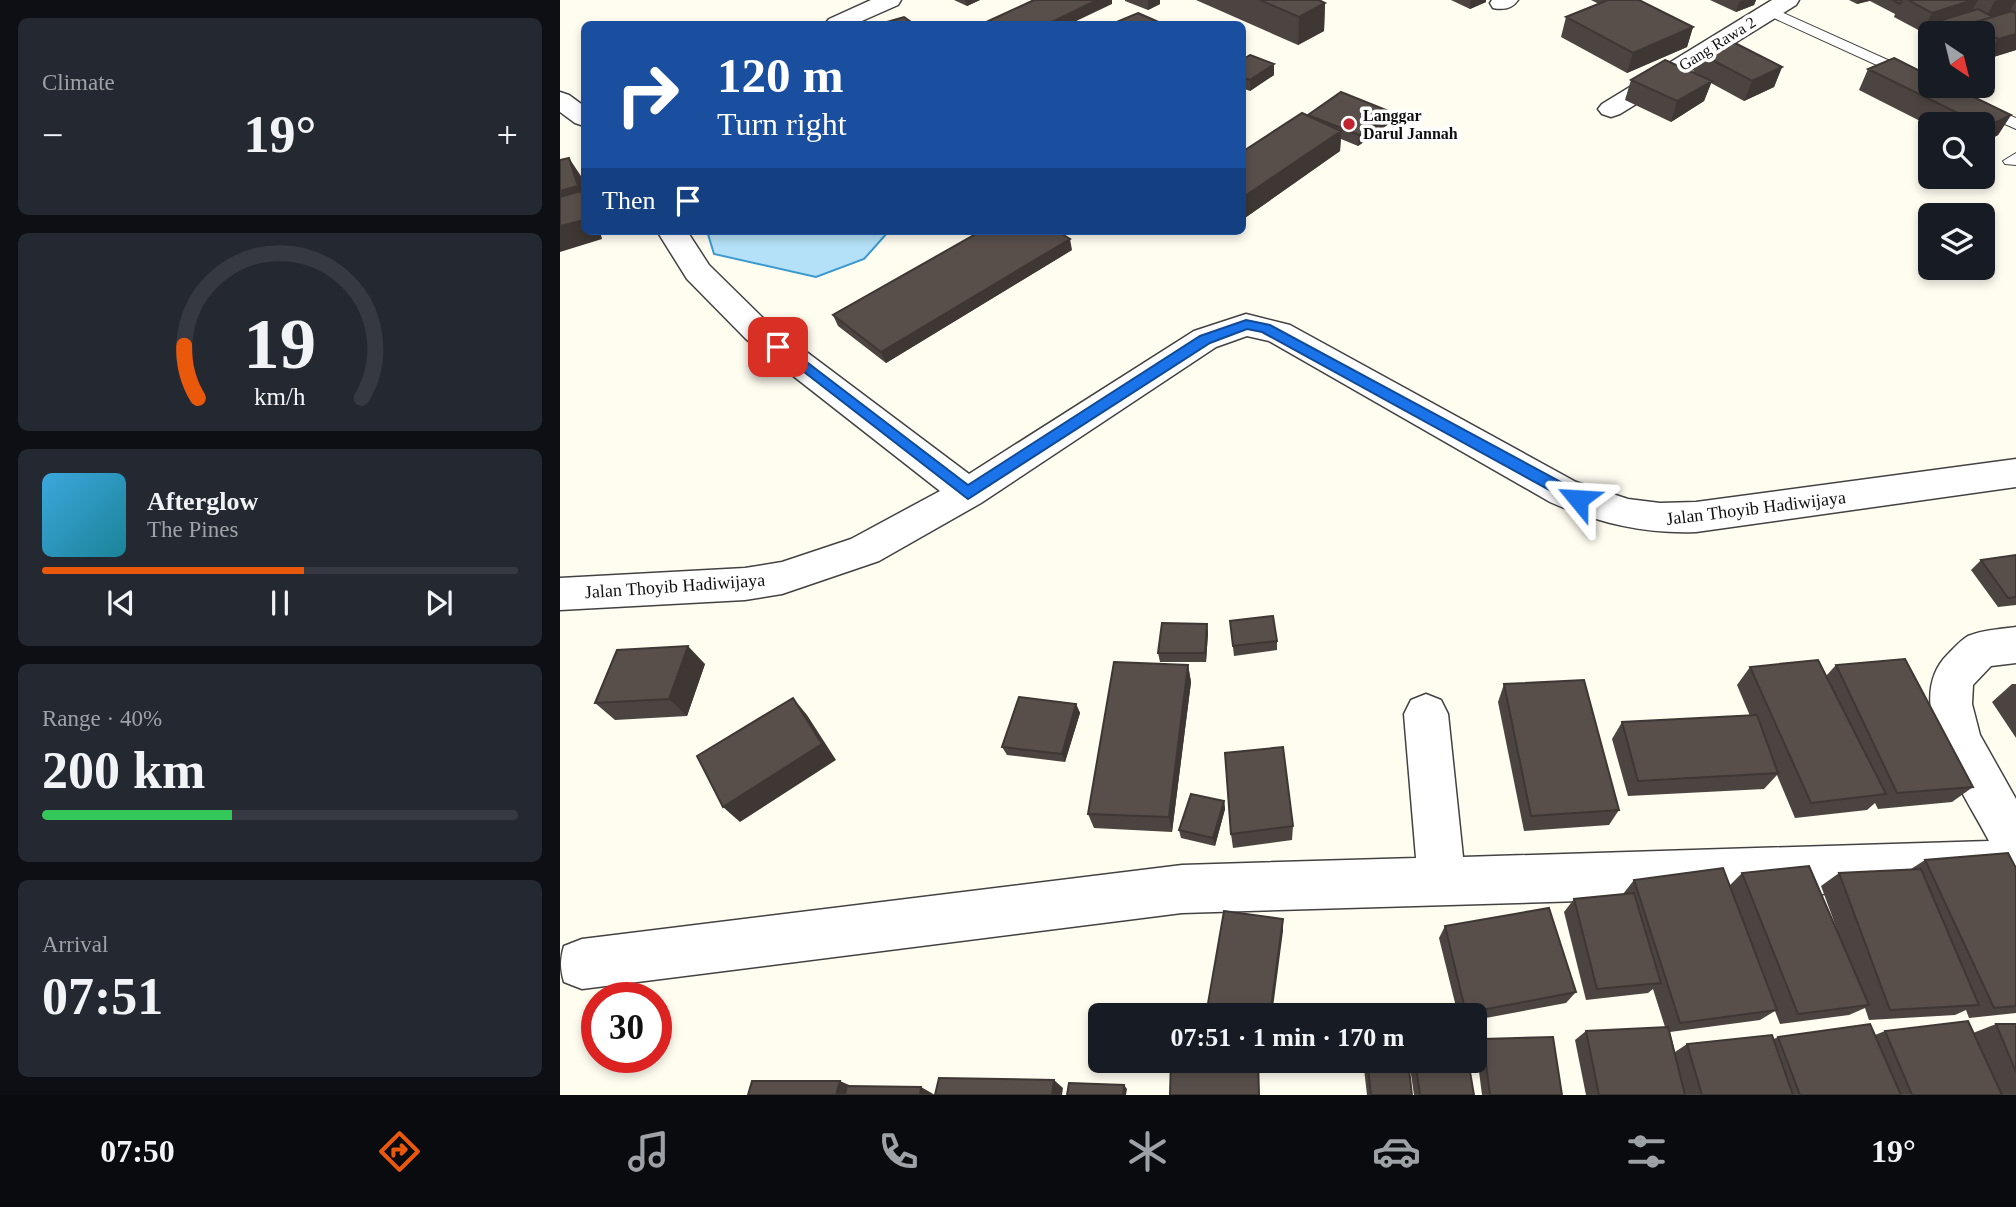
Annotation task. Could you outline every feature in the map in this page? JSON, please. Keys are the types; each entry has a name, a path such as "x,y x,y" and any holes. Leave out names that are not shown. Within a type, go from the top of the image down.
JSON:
{"street":[{"path":"844,21 890,0"},
{"name":"Gang Rawa 2","path":"1611,109 1779,5"},
{"path":"560,100 581,116"},
{"path":"675,235 698,272 757,331 968,493"},
{"name":"Jalan Thoyib Hadiwijaya","path":"560,594 745,584 782,578 865,550 968,493 1205,340 1246,324 1279,333 1563,492 1627,516 1660,520 1696,517 2016,473"},
{"path":"2016,645 1980,650 1952,678 1950,704 1960,741 2016,845"},
{"path":"1426,714 1442,881"},
{"path":"582,964 1182,888 2016,863"}],"lane":[{"path":"1779,5 1918,78"},
{"path":"1969,102 2016,124"}],"water":[{"path":"708,235 885,235 864,259 816,277 714,254"}],"building":[{"path":"1034,0 1097,0 1054,21 988,21"},
{"path":"1260,0 1319,0 1325,3 1299,17"},
{"path":"1608,0 1639,0 1693,27 1633,53 1566,17"},
{"path":"1908,0 1973,0 1932,13"},
{"path":"1978,9 1993,17 1979,21 1939,21"},
{"path":"2012,11 2016,13 2016,34 1998,39 1995,37 1995,21 1979,21"},
{"path":"1138,13 1156,21 1119,21"},
{"path":"904,17 910,21 890,21"},
{"path":"1729,40 1782,67 1752,81 1699,53"},
{"path":"1250,55 1274,64 1250,80 1246,78 1246,58"},
{"path":"1894,58 1918,70 1918,94 1868,69"},
{"path":"1665,60 1712,81 1677,101 1631,80"},
{"path":"1341,92 1391,112 1359,135 1308,115"},
{"path":"1927,98 1976,98 2011,115 1995,123 1995,112 1956,112"},
{"path":"1302,113 1341,131 1246,195 1246,149"},
{"path":"569,158 578,186 560,191 560,160"},
{"path":"581,191 581,221 560,226 560,197"},
{"path":"974,235 1064,235 1070,239 881,352 833,315"},
{"path":"2016,555 2016,597 2008,598 1981,560"},
{"path":"1273,616 1277,641 1233,646 1230,621"},
{"path":"1162,623 1207,624 1205,653 1158,653"},
{"path":"688,646 669,699 595,703 617,650"},
{"path":"1905,659 1973,787 1897,793 1836,665"},
{"path":"1818,660 1886,794 1811,803 1750,667"},
{"path":"1114,662 1188,665 1169,817 1088,814"},
{"path":"1584,680 1619,810 1531,816 1504,684"},
{"path":"1019,697 1076,704 1062,754 1002,747"},
{"path":"793,698 822,744 723,807 697,756"},
{"path":"1757,715 1778,773 1638,781 1622,722"},
{"path":"1283,747 1293,826 1231,834 1225,753"},
{"path":"1191,794 1224,801 1213,838 1179,830"},
{"path":"2008,853 2016,868 2016,1006 1994,1008 1925,860"},
{"path":"1809,866 1869,1005 1798,1014 1742,873"},
{"path":"1723,868 1777,1010 1680,1023 1634,880"},
{"path":"1921,869 1979,1005 1890,1010 1839,873"},
{"path":"1634,893 1661,983 1597,989 1574,899"},
{"path":"1549,908 1576,992 1487,1009 1487,1003 1464,1003 1445,926"},
{"path":"1224,911 1283,919 1272,1003 1208,1003"},
{"path":"1968,1021 2002,1095 1912,1095 1885,1031"},
{"path":"1870,1024 1901,1095 1800,1095 1778,1037"},
{"path":"1996,1024 2016,1024 2016,1072"},
{"path":"1668,1027 1685,1095 1599,1095 1586,1031"},
{"path":"1772,1035 1793,1095 1702,1095 1687,1044"},
{"path":"1553,1037 1562,1095 1490,1095 1487,1039"},
{"path":"1171,1073 1258,1073 1259,1095 1170,1095"},
{"path":"1368,1073 1409,1073 1412,1095 1371,1095"},
{"path":"1417,1073 1470,1073 1474,1095 1420,1095"},
{"path":"939,1078 1054,1080 1052,1095 935,1095"},
{"path":"752,1081 840,1081 836,1095 748,1095"},
{"path":"1069,1083 1124,1085 1123,1095 1067,1095"},
{"path":"847,1086 921,1087 920,1095 845,1095"}],"place":[{"name":"Langgar Darul Jannah","path":"1349,124"}],"route":[{"path":"778,347 968,493 1205,340 1246,324 1279,333 1578,499"}]}
